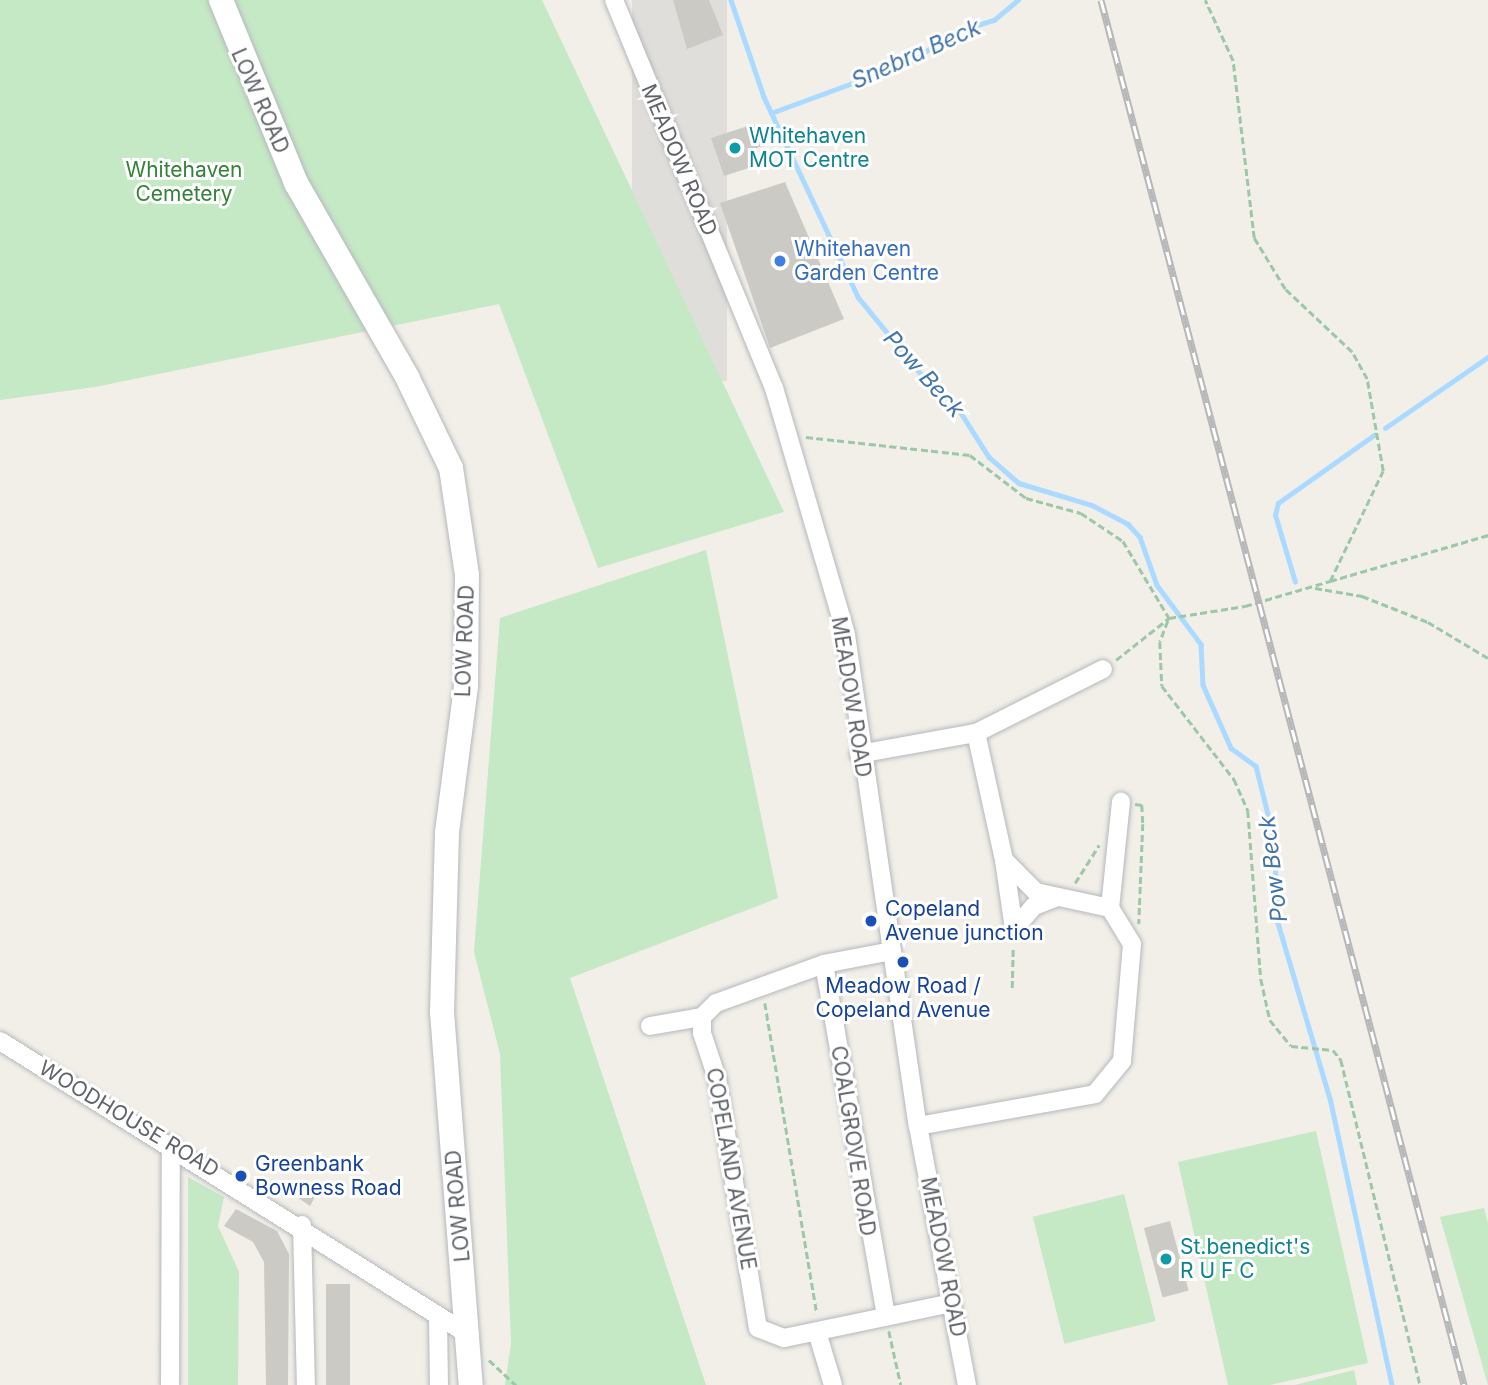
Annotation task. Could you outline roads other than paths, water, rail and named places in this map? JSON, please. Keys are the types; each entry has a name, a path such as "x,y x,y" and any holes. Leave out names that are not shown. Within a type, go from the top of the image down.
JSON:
{"main road":[{"name":"LOW ROAD","path":"221,0 296,183 407,377 451,468 467,575 466,686 447,833 442,1012 471,1385"}],"street":[{"name":"MEADOW ROAD","path":"614,0 774,388 846,635 859,754 918,1126 967,1385"},
{"path":"859,754 976,733 1103,669"},
{"path":"976,733 1004,860 1014,929 1034,906 1060,898"},
{"path":"918,1126 1106,1088 1122,1061 1131,949 1110,908 1121,802"},
{"path":"1004,860 1024,883 1060,898 1110,908"},
{"path":"650,1026 702,1017 716,1003 824,964 892,951"},
{"name":"COALGROVE ROAD","path":"824,964 886,1316"},
{"name":"COPELAND AVENUE","path":"702,1017 758,1328 784,1338 951,1303"},
{"name":"WOODHOUSE ROAD","path":"0,1041 302,1225 438,1316 470,1346"},
{"path":"170,1385 172,1144"},
{"path":"302,1225 306,1385"},
{"path":"438,1316 439,1385"},
{"path":"819,1331 832,1385"}],"waterway":[{"name":"Pow Beck","path":"731,0 764,97 858,297 934,390 956,405 989,457 1019,483 1092,505 1128,524 1140,537 1157,585 1201,644 1203,685 1231,748 1256,766 1274,838 1278,923 1330,1098 1392,1385"},
{"name":"Snebra Beck","path":"771,113 907,63 958,31 994,20 1018,0"},
{"path":"1385,428 1488,357"},
{"path":"1295,582 1275,515 1278,503 1374,435"}],"railway":[{"path":"1101,0 1464,1385"}],"place":[{"name":"Whitehaven MOT Centre","path":"735,148"},
{"name":"Whitehaven Garden Centre","path":"780,261"},
{"name":"Copeland Avenue junction","path":"871,921"},
{"name":"Meadow Road / Copeland Avenue","path":"903,962"},
{"name":"Greenbank Bowness Road","path":"241,1176"},
{"name":"St.benedict's R U F C","path":"1166,1259"}],"park label":[{"name":"Whitehaven Cemetery","path":"184,182"}]}
